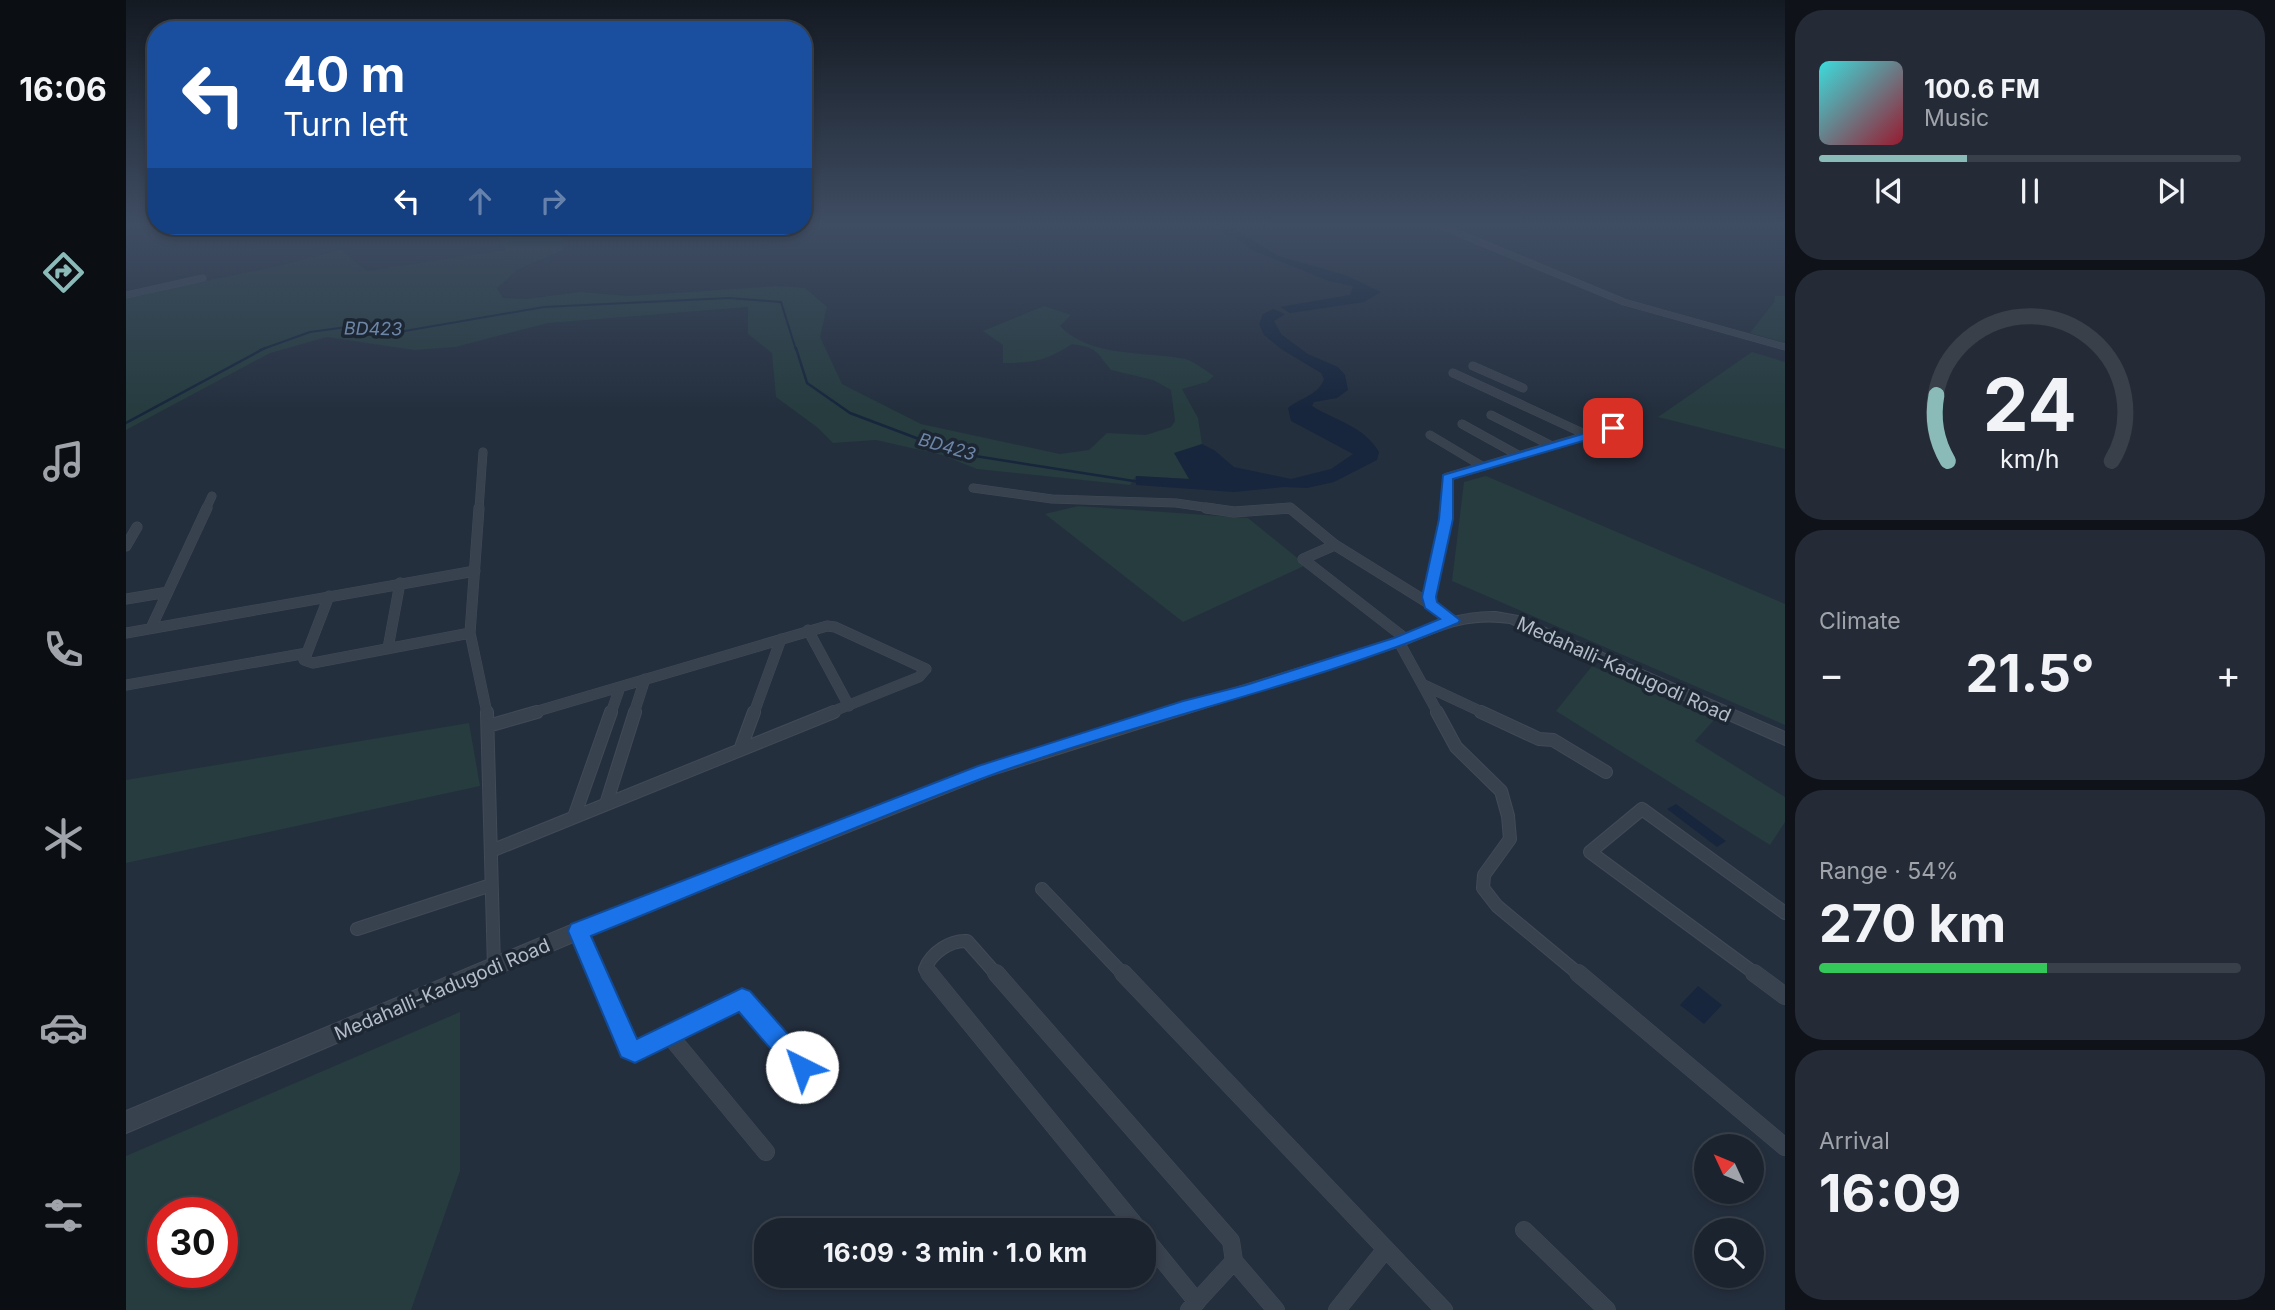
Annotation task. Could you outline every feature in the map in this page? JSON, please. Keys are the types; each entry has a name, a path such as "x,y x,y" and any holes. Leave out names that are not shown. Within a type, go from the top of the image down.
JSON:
{"street":[{"path":"126,295 166,286"},
{"path":"1586,286 1624,302 1785,347"},
{"path":"1729,333 1739,340 1785,352"},
{"path":"1473,366 1527,387 1502,396"},
{"path":"1453,373 1587,435"},
{"path":"1491,415 1550,445"},
{"path":"1462,425 1518,455"},
{"path":"1430,604 1429,597 1446,519 1447,477 1613,428"},
{"path":"1430,435 1482,466"},
{"path":"483,452 470,633 487,708 494,967"},
{"path":"973,488 1052,499 1167,503 1234,512 1290,508 1335,545 1452,620"},
{"path":"151,628 212,496"},
{"path":"126,546 138,527"},
{"path":"1335,545 1303,559 1403,640 1456,747 1501,791 1510,839 1484,875 1483,888 1497,906 1785,1147"},
{"path":"126,633 475,571"},
{"path":"388,648 400,583"},
{"path":"126,599 168,592"},
{"path":"329,596 304,660 313,663 470,633"},
{"name":"Medahalli-Kadugodi Road","path":"126,1122 578,931 984,771 1403,640 1452,620 1486,614 1513,619 1785,739"},
{"path":"488,726 808,630 835,627 926,670 919,677 849,706 491,850"},
{"path":"808,630 849,706"},
{"path":"740,750 781,639"},
{"path":"126,685 307,653"},
{"path":"606,804 645,679"},
{"path":"1424,685 1539,739 1551,739 1606,772"},
{"path":"574,817 620,687"},
{"path":"1785,913 1642,809 1590,852 1785,996"},
{"path":"357,929 491,885"},
{"path":"1042,889 1444,1310"},
{"path":"578,931 629,1049 635,1052 742,999 802,1067"},
{"path":"1129,1218 925,968 928,960 956,941 967,941 1231,1241 1234,1261 1276,1310"},
{"path":"670,1036 766,1152"},
{"path":"1524,1230 1607,1310"},
{"path":"1337,1310 1385,1250"},
{"path":"1156,1254 1193,1306 1234,1261"}],"green space":[{"path":"180,286 499,286 497,288 503,298 526,299 580,292 627,296 776,286 805,288 827,307 820,337 842,384 921,424 1060,454 1089,450 1107,433 1146,435 1171,427 1175,421 1171,390 1153,380 1111,370 1096,351 1072,344 1039,360 1003,363 1003,345 983,331 1044,306 1071,315 1060,326 1087,344 1119,352 1185,359 1214,376 1207,382 1182,389 1198,418 1202,444 1185,452 1190,479 1136,476 1130,485 977,469 942,455 876,440 833,443 818,428 776,397 772,353 748,334 748,307 548,323 455,347 414,350 327,337 270,353 126,430 126,297"},
{"path":"1775,296 1785,296 1785,343 1750,333 1774,302"},
{"path":"1752,352 1785,362 1785,449 1658,417"},
{"path":"1486,476 1785,604 1785,725 1452,581 1464,482"},
{"path":"1078,506 1248,518 1306,565 1183,622 1045,514"},
{"path":"1592,666 1714,720 1695,741 1785,797 1785,822 1770,845 1556,711"},
{"path":"469,723 480,786 126,863 126,780"},
{"path":"460,1012 460,1171 411,1310 126,1310 126,1156"}],"water":[{"path":"1353,286 1369,286 1381,292 1364,302 1290,313 1280,307 1350,295"},
{"path":"1273,309 1285,314 1274,321 1281,334 1308,354 1338,367 1345,375 1348,390 1337,398 1314,402 1312,406 1366,436 1379,452 1377,460 1334,482 1307,488 1284,487 1234,492 1136,485 1136,476 1189,479 1174,453 1202,444 1214,450 1234,467 1291,479 1331,469 1353,454 1291,421 1288,408 1314,393 1324,379 1321,373 1281,349 1264,335 1259,324 1263,314"},
{"path":"1676,804 1726,841 1717,847 1667,809"},
{"path":"1698,986 1722,1005 1704,1024 1680,1005"}],"waterway":[{"name":"BD423","path":"264,349 310,332 347,327 393,333 544,307 729,298 781,302 796,350"},
{"name":"BD423","path":"796,348 807,383 850,413 956,453 1140,482"},
{"name":"BD423","path":"126,423 264,349"},
{"name":"BD423","path":"260,350 264,349"}],"route":[{"path":"802,1067 742,999 635,1052 629,1049 578,931 984,771 1183,707 1248,691 1399,642 1452,620 1434,608 1429,597 1446,519 1447,477 1613,428"}]}
